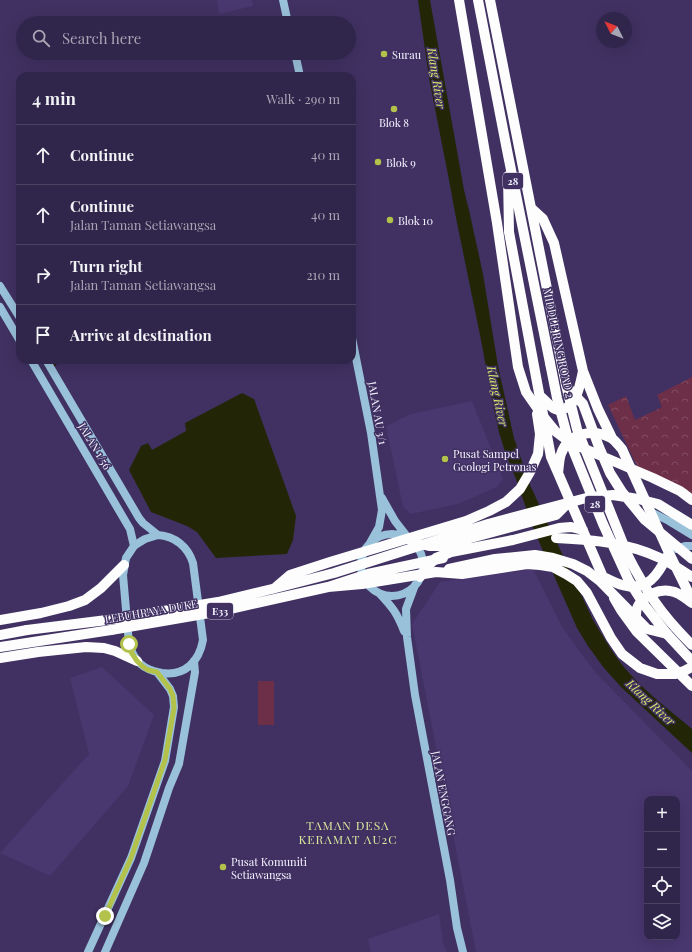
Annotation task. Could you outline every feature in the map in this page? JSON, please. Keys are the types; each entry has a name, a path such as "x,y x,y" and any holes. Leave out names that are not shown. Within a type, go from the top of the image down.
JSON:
{"highway":[{"path":"459,0 497,223 518,367 526,392 555,431 571,443 680,490 692,500"},
{"name":"MIDDLE RING ROAD 2","path":"478,0 557,398 567,435 603,524 629,582 645,606 667,634 692,661"},
{"name":"MIDDLE RING ROAD 2","path":"490,0 566,385 577,429 628,556 638,575 655,603 676,629 692,645"},
{"path":"507,150 509,232 551,457 603,577 621,610 638,632 692,686"},
{"path":"531,208 543,219 554,243 583,371 598,409 612,438 622,449 692,600"},
{"path":"272,589 290,575 466,521 506,502 520,489 538,454 540,434 533,363"},
{"path":"540,396 552,408 558,410 570,406 575,398 583,371"},
{"path":"566,385 583,404 610,473 622,492 645,520 692,559"},
{"path":"558,473 561,454 565,445 575,437 588,432 612,438"},
{"path":"0,635 27,630 137,616 218,602 334,573 488,524 590,496 613,495 658,504 692,525"},
{"path":"410,540 429,546 441,546 556,515 566,505 569,499"},
{"path":"418,581 427,567 436,558 451,552 513,540 559,528 571,527 583,530"},
{"path":"328,587 368,574 535,538 601,541 644,551 692,576"},
{"path":"603,577 628,587 639,586 651,580 669,553"},
{"path":"328,587 362,584 436,572 495,559 535,555 553,558 573,564 587,571 600,581 647,629 667,634"},
{"path":"436,572 462,574 527,564 553,567 577,581 587,593 611,638 622,654 640,668 657,674 675,674 692,667"},
{"path":"0,620 41,613 69,606 85,600 101,588 124,565"},
{"name":"LEBUHRAYA DUKE","path":"0,647 221,611 328,587"},
{"path":"638,632 635,616 638,606 646,597 655,592 663,590 671,591 679,594 692,603"},
{"path":"0,658 86,647 104,648 115,651 137,661"}],"main road":[{"path":"283,0 286,16"},
{"path":"297,60 299,72"},
{"path":"0,286 16,312"},
{"path":"0,307 16,334"},
{"name":"JALAN AU 3/1","path":"356,358 371,433 382,510 379,527 370,544"},
{"name":"JALAN 1/56","path":"33,364 128,524 134,546"},
{"name":"JALAN 1/56","path":"48,364 139,518 158,535"},
{"name":"JALAN AU 3/1","path":"380,492 385,505 410,540"},
{"path":"651,512 669,520 692,535"},
{"path":"393,534 410,540 420,552 422,561 422,569 418,581 408,591 399,595 389,596 379,594 371,588 361,571 361,561 364,552 370,544 376,538 393,534"},
{"path":"158,535 170,537 185,546 194,563 203,640 199,654 189,667 182,671 167,674 148,670 137,661 131,652 123,575 126,558 134,546 145,539 158,535"},
{"path":"669,553 681,547 692,546"},
{"name":"JALAN ENGGANG","path":"418,581 406,609 407,637 415,695 450,880 457,928 463,952"},
{"name":"JALAN ENGGANG","path":"379,594 400,618 407,637"},
{"path":"105,952 144,863 169,788 179,764 195,672 194,661"},
{"path":"88,952 131,858 165,760 174,708 173,696 170,689 157,672"}],"shaded area":[{"path":"217,0 252,0 253,6 219,14"},
{"name":"Pusat Sampel Geologi Petronas","path":"472,401 503,479 497,487 458,504 411,514 403,507 386,426 411,414"},
{"path":"533,569 562,627 595,672 692,771 692,952 476,952 412,624 440,582"},
{"path":"102,667 154,715 128,786 50,876 0,853 89,754 70,678"},
{"path":"439,914 443,943 447,952 371,952 368,939"}],"green space":[{"path":"692,377 692,496 637,466 608,405 626,396 635,420 662,407 657,395"},
{"path":"258,681 274,681 274,725 258,725"}],"water":[{"name":"Klang River","path":"418,0 430,0 464,190 483,274 498,366 514,438 530,485 601,634 619,661 637,681 692,729 692,753 621,687 604,668 588,646 577,628 533,528 505,452 494,410 429,78"},
{"path":"242,393 254,399 296,516 293,540 287,554 216,558 197,532 187,526 151,512 129,470 141,446 148,443 152,450 186,431 185,423"}],"place":[{"name":"Surau","path":"384,54"},
{"name":"Blok 8","path":"394,109"},
{"name":"Blok 9","path":"378,162"},
{"name":"Blok 10","path":"390,220"},
{"name":"Pusat Sampel Geologi Petronas","path":"445,459"},
{"name":"Pusat Komuniti Setiawangsa","path":"223,867"}],"district":[{"name":"TAMAN DESA KERAMAT AU2C","path":"348,832"}],"route":[{"path":"105,916 131,858 165,760 174,708 173,696 170,689 157,672 148,670 137,661 131,652 129,644"}]}
